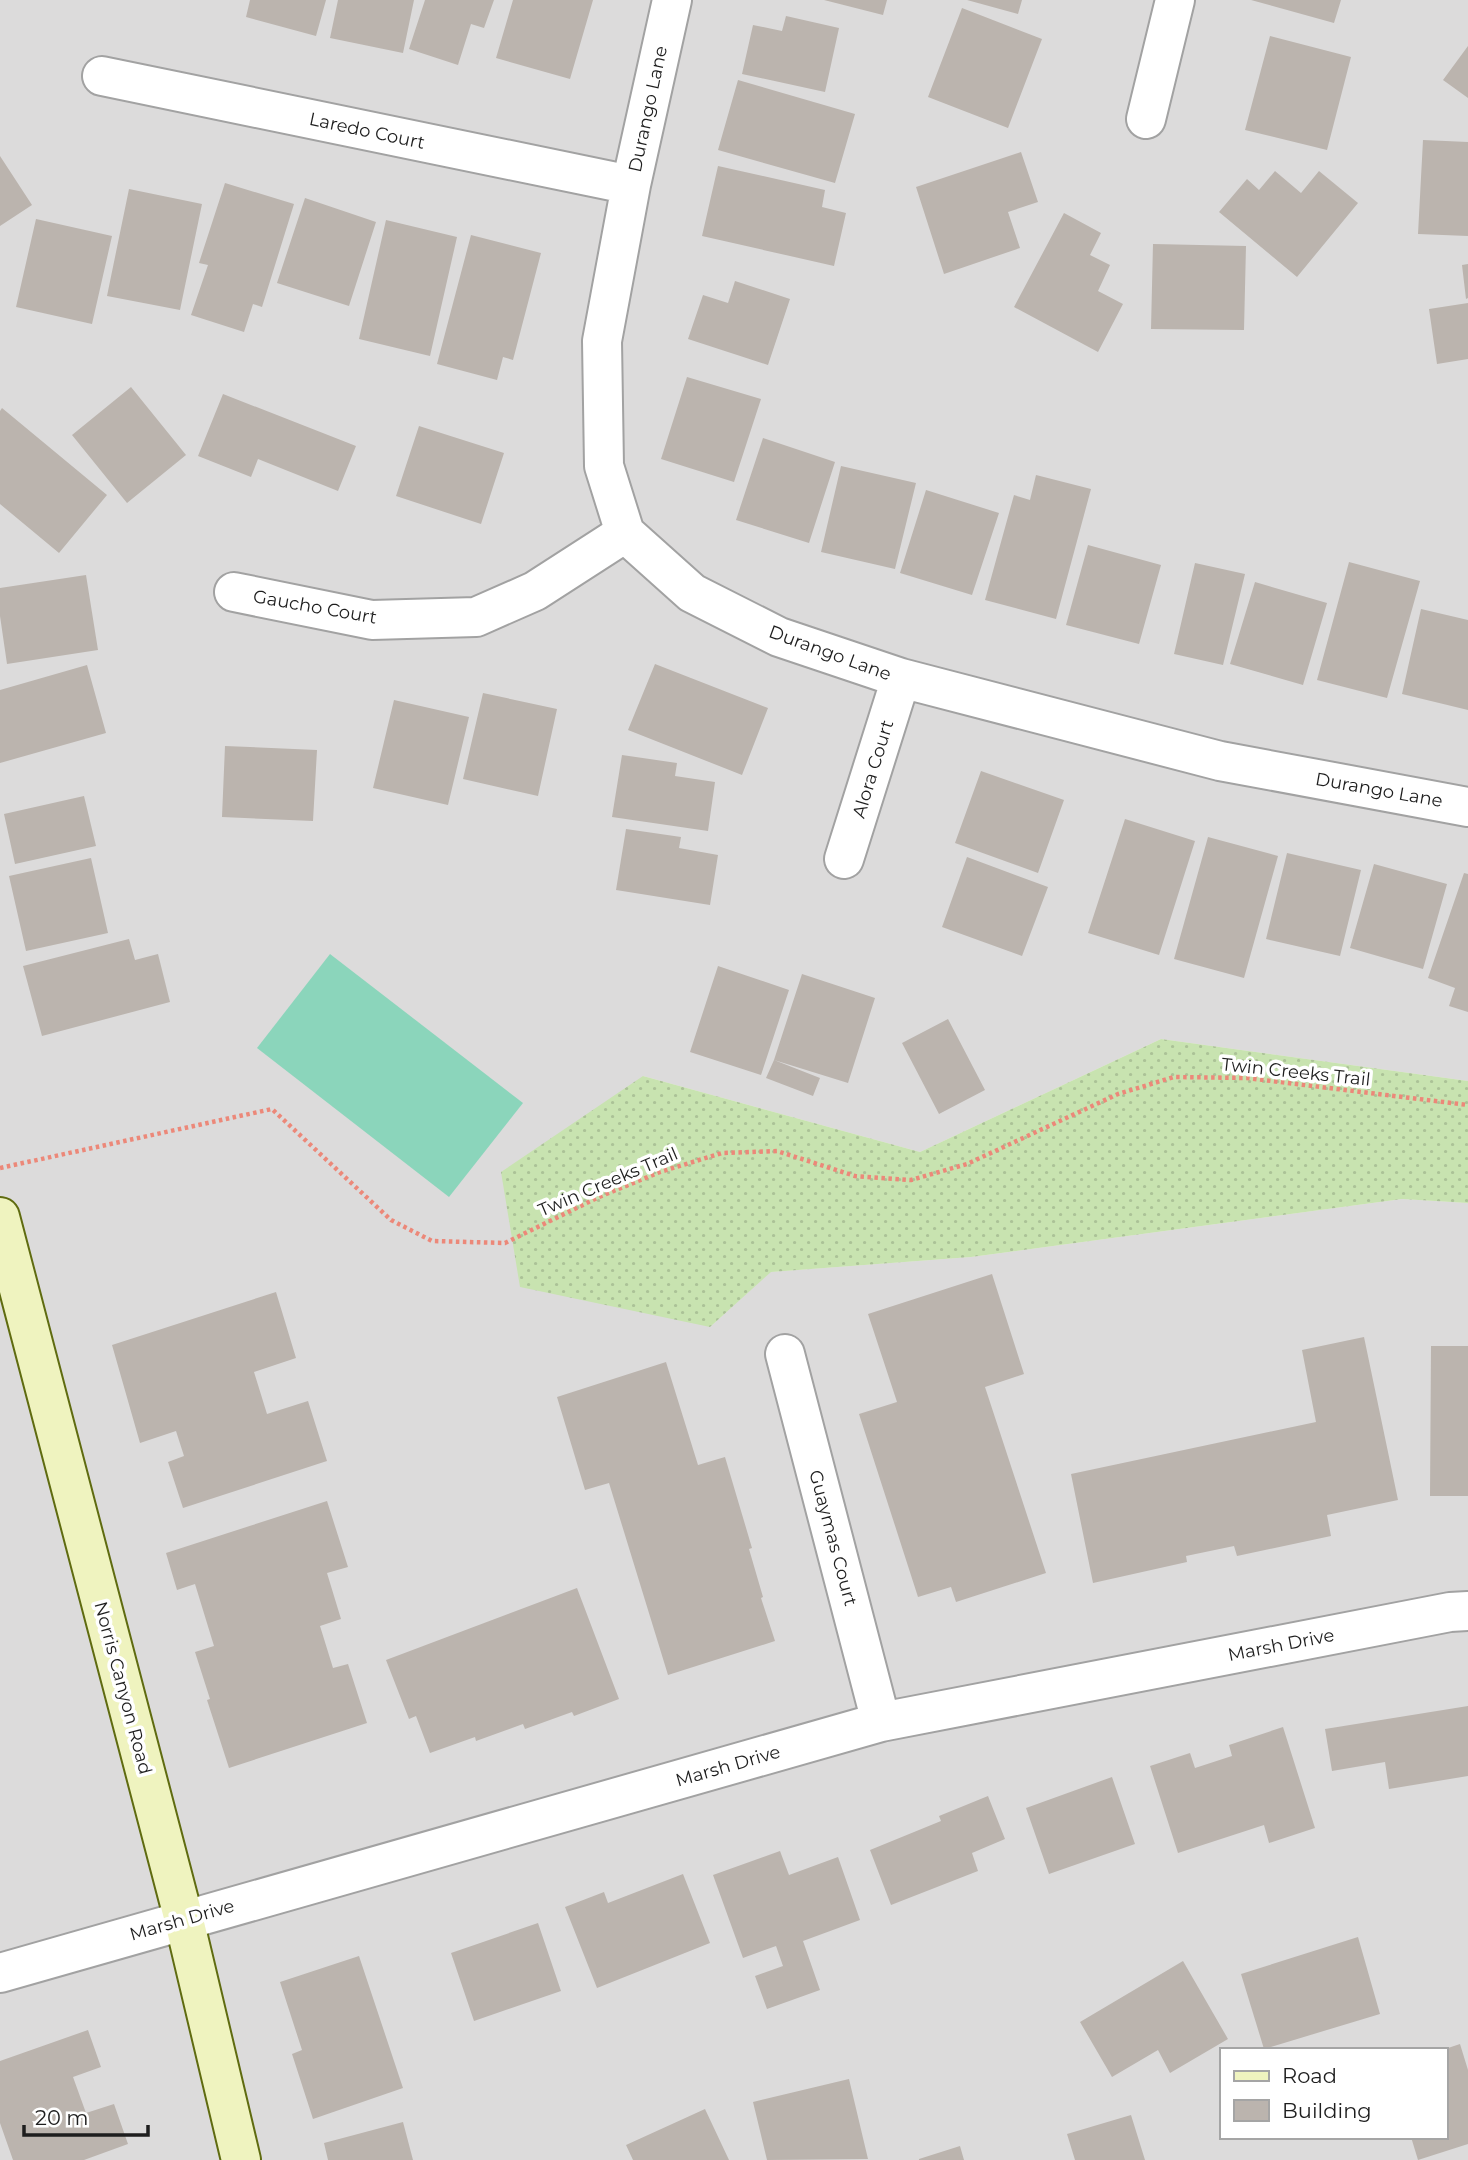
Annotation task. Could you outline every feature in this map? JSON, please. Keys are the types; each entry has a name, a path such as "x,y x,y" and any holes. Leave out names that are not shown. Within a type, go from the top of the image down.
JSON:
{"street":[{"name":"Durango Lane","path":"671,0 602,341 604,466 625,533 692,593 779,637 901,678 1220,761 1468,807"},
{"path":"1146,119 1175,0"},
{"name":"Laredo Court","path":"102,76 632,185"},
{"name":"Gaucho Court","path":"234,592 372,620 476,617 535,591 625,533"},
{"name":"Alora Court","path":"844,859 901,678"},
{"name":"Norris Canyon Road","path":"0,1217 184,1920 241,2160"},
{"name":"Guaymas Court","path":"785,1354 881,1723"},
{"name":"Marsh Drive","path":"0,1973 881,1723 1450,1612 1468,1611"}],"path":[{"name":"Twin Creeks Trail","path":"0,1168 272,1109 391,1220 432,1241 505,1242 599,1197 660,1172 722,1153 778,1151 855,1175 911,1180 967,1164 1118,1094 1174,1077 1247,1078 1468,1105"}],"shaded area":[{"path":"0,0 1468,0 1468,1081 1161,1039 920,1152 643,1076 710,1327 770,1272 971,1257 1402,1199 1468,1203 1468,2160 0,2160"}],"green space":[{"path":"330,954 523,1103 449,1197 257,1048"},
{"path":"1161,1039 1468,1081 1468,1203 1402,1199 971,1257 771,1272 710,1327 520,1287 501,1172 643,1076 920,1152"}],"building":[{"path":"250,0 326,0 316,36 246,17"},
{"path":"338,0 414,0 403,53 330,38"},
{"path":"425,0 494,0 484,28 471,24 458,65 409,49"},
{"path":"513,0 593,0 570,79 496,58"},
{"path":"824,0 887,0 883,15"},
{"path":"967,0 1022,0 1018,14"},
{"path":"1251,0 1341,0 1334,23"},
{"path":"962,8 1042,39 1008,128 928,97"},
{"path":"786,16 839,28 825,92 742,74 753,25 782,31"},
{"path":"1270,36 1351,57 1327,150 1245,130"},
{"path":"1468,46 1468,98 1443,80"},
{"path":"738,80 855,114 835,183 718,150"},
{"path":"1423,140 1468,142 1468,236 1418,234"},
{"path":"1021,152 1038,202 1008,212 1020,248 944,274 916,187"},
{"path":"0,156 32,205 0,226"},
{"path":"718,166 825,190 822,207 846,213 834,266 702,236"},
{"path":"1275,171 1301,193 1319,171 1358,203 1297,277 1219,212 1247,179 1259,190"},
{"path":"225,183 294,204 262,307 253,304 244,332 191,315 208,265 199,263"},
{"path":"129,189 202,204 180,310 107,296"},
{"path":"305,198 376,222 349,306 277,283"},
{"path":"1064,213 1101,233 1090,255 1110,265 1098,291 1123,304 1098,352 1014,307"},
{"path":"36,219 112,236 92,324 16,307"},
{"path":"386,220 457,237 430,356 359,339"},
{"path":"471,235 541,253 513,360 503,357 497,380 437,364"},
{"path":"1153,244 1246,246 1244,330 1151,329"},
{"path":"1468,264 1468,298 1466,299 1462,265"},
{"path":"735,281 790,299 768,365 688,339 703,295 728,303"},
{"path":"1468,303 1468,359 1437,364 1429,309"},
{"path":"687,377 761,399 734,482 661,459"},
{"path":"131,387 186,455 127,503 72,435"},
{"path":"223,394 356,446 338,491 258,459 251,477 198,456"},
{"path":"2,408 107,495 59,553 0,504"},
{"path":"419,426 504,453 481,524 396,496"},
{"path":"763,438 835,462 809,543 736,520"},
{"path":"841,466 916,483 895,569 821,552"},
{"path":"1036,475 1091,489 1056,619 985,600 1014,495 1030,500"},
{"path":"926,490 999,513 972,595 900,573"},
{"path":"1088,545 1161,565 1139,644 1066,625"},
{"path":"1349,562 1420,581 1387,698 1317,680"},
{"path":"1195,563 1245,574 1223,665 1174,654"},
{"path":"86,575 98,650 7,664 0,616 0,588"},
{"path":"1255,582 1327,603 1303,685 1230,664"},
{"path":"1421,609 1468,620 1468,710 1402,694"},
{"path":"655,664 768,708 742,775 628,730"},
{"path":"87,665 106,733 0,763 0,690"},
{"path":"483,693 557,709 538,796 463,779"},
{"path":"394,700 469,717 448,805 373,788"},
{"path":"225,746 317,750 313,821 222,817"},
{"path":"622,755 677,763 675,776 715,782 708,831 612,817"},
{"path":"981,771 1064,800 1038,873 955,843"},
{"path":"84,796 96,846 15,864 4,814"},
{"path":"1125,819 1195,841 1159,955 1088,933"},
{"path":"626,829 681,837 679,848 718,855 710,905 616,890"},
{"path":"1208,837 1278,856 1244,978 1174,959"},
{"path":"1287,853 1361,870 1340,956 1266,939"},
{"path":"967,857 1048,887 1022,956 942,927"},
{"path":"91,858 108,933 26,951 9,876"},
{"path":"1374,864 1447,884 1423,969 1350,948"},
{"path":"1464,873 1468,874 1468,1012 1449,1006 1455,988 1428,978"},
{"path":"129,939 135,960 158,954 170,1002 42,1036 23,966"},
{"path":"718,966 789,990 761,1075 690,1052"},
{"path":"802,974 875,998 848,1083 774,1060"},
{"path":"948,1019 985,1090 939,1114 902,1043"},
{"path":"774,1060 820,1078 813,1096 766,1078"},
{"path":"992,1274 1024,1374 985,1387 1046,1573 956,1602 951,1587 918,1597 859,1414 897,1402 868,1314"},
{"path":"276,1292 296,1358 254,1372 267,1414 308,1401 327,1461 183,1508 168,1462 184,1456 176,1431 140,1443 112,1345"},
{"path":"1364,1337 1398,1500 1327,1515 1331,1536 1237,1556 1234,1546 1186,1556 1187,1562 1093,1583 1071,1474 1316,1422 1302,1350"},
{"path":"1431,1346 1468,1346 1468,1496 1430,1496"},
{"path":"666,1362 698,1465 725,1457 752,1548 749,1549 763,1597 761,1598 775,1641 668,1675 609,1483 585,1490 557,1397"},
{"path":"327,1501 348,1567 327,1573 341,1619 320,1626 333,1668 348,1664 367,1723 229,1768 195,1652 214,1646 195,1584 177,1590 166,1553"},
{"path":"577,1588 619,1699 574,1716 572,1712 525,1729 523,1724 476,1741 475,1737 430,1753 416,1716 409,1719 386,1660"},
{"path":"1468,1706 1468,1776 1389,1789 1385,1762 1332,1771 1325,1729"},
{"path":"1283,1727 1315,1828 1269,1843 1264,1825 1178,1853 1150,1766 1190,1753 1195,1768 1232,1756 1229,1745"},
{"path":"1112,1777 1135,1844 1049,1874 1026,1808"},
{"path":"988,1796 1005,1839 972,1853 978,1871 891,1905 870,1850 941,1821 939,1816"},
{"path":"780,1851 789,1875 838,1857 860,1920 803,1941 820,1990 767,2009 755,1976 783,1966 776,1946 743,1958 713,1875"},
{"path":"683,1874 710,1943 597,1988 565,1907 604,1892 608,1903"},
{"path":"538,1923 561,1991 474,2021 451,1953"},
{"path":"1358,1937 1380,2014 1264,2048 1241,1974"},
{"path":"359,1956 403,2088 313,2119 292,2054 302,2050 280,1982"},
{"path":"1183,1961 1228,2039 1170,2073 1158,2050 1112,2077 1080,2022"},
{"path":"88,2030 101,2067 73,2077 86,2113 114,2104 128,2144 84,2160 13,2160 0,2123 0,2061"},
{"path":"1460,2044 1468,2070 1468,2144 1418,2160 1412,2139 1447,2139 1447,2048"},
{"path":"849,2079 868,2159 767,2160 753,2102"},
{"path":"705,2109 729,2160 633,2160 626,2145"},
{"path":"1131,2115 1145,2160 1075,2160 1067,2134"},
{"path":"403,2122 413,2160 328,2160 324,2143"},
{"path":"960,2146 964,2160 919,2160 919,2159"}]}
